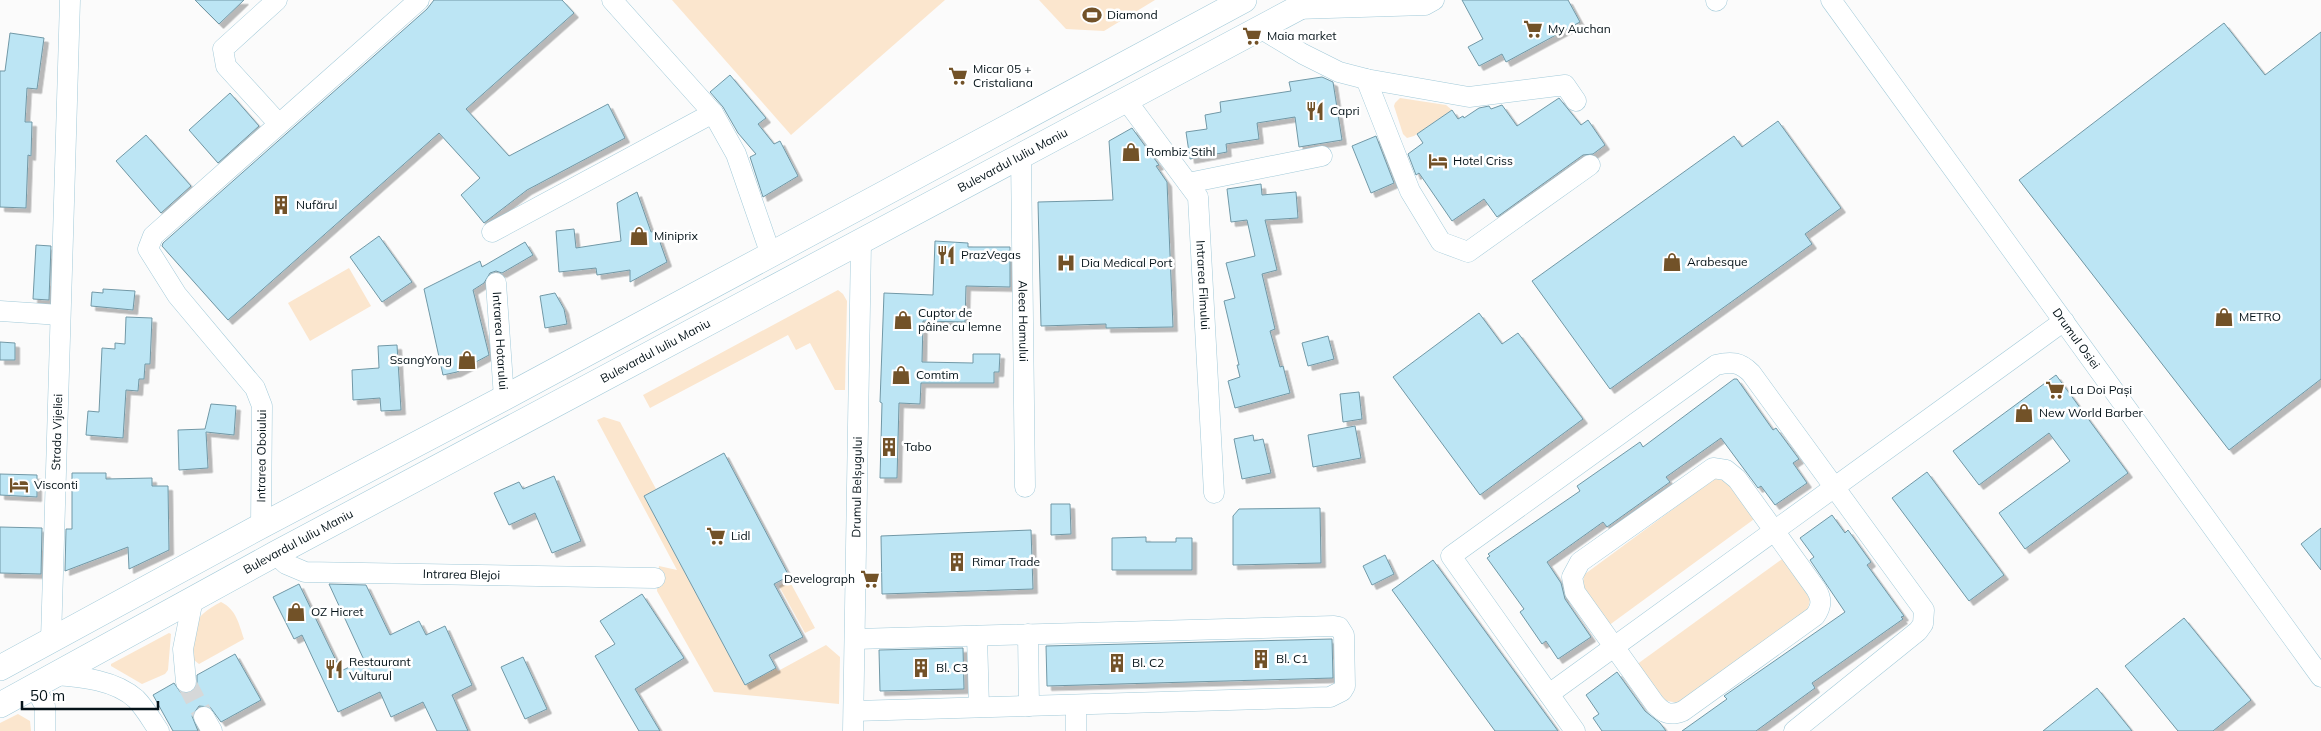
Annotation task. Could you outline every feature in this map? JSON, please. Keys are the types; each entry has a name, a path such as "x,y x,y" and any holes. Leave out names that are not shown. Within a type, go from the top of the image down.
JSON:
{"main road":[{"path":"10,663 261,526 504,398 1245,0 1260,28"},
{"name":"Bulevardul Iuliu Maniu","path":"0,705 275,554 1304,5"},
{"path":"771,255 786,283"},
{"path":"261,526 275,554"},
{"path":"10,663 44,680"}],"street":[{"name":"Strada Vijeliei","path":"51,640 70,0"},
{"path":"277,0 223,49 226,66 278,123 419,0"},
{"path":"612,0 713,113 736,154 771,255"},
{"path":"1304,5 1425,5 1434,0"},
{"name":"Drumul Osiei","path":"1831,0 2321,677"},
{"path":"1260,28 1303,54 1339,72 1366,79 1469,97 1565,85 1576,101"},
{"path":"1366,79 1410,191 1441,242 1468,252 1590,165"},
{"name":"Intrarea Filmului","path":"1126,100 1198,197 1214,493"},
{"path":"492,232 713,113"},
{"name":"Intrarea Oboiului","path":"261,526 262,406 255,388 177,295 148,249 153,236 278,123"},
{"name":"Aleea Hamului","path":"1021,156 1025,487"},
{"path":"1188,183 1322,156"},
{"name":"Drumul Belșugului","path":"853,731 860,243"},
{"name":"Intrarea Hotarului","path":"496,282 504,398"},
{"path":"0,311 60,315"},
{"path":"1549,694 2064,321"},
{"path":"1575,731 1451,556 1716,365 1726,362 1743,366 1751,373 1924,610 1923,624 1918,631 1794,731"},
{"path":"1720,468 1733,473 1774,530 1821,597 1821,604 1815,616 1683,711 1676,714 1661,710 1575,592 1572,582 1573,572 1580,562 1707,470 1720,468"},
{"name":"Intrarea Blejoi","path":"275,554 286,564 305,572 655,578"},
{"path":"186,682 183,649 194,599"},
{"path":"854,711 1330,697 1336,695 1345,686 1344,635 1339,628 1334,626 855,639"},
{"path":"1028,634 1029,706"},
{"path":"977,636 979,707"},
{"path":"45,731 44,680 99,681 126,692 141,705 159,731"},
{"path":"1076,705 1076,731"}],"shaded area":[{"path":"672,0 945,0 791,135"},
{"name":"Diamond","path":"1039,0 1155,0 1104,31 1066,29"},
{"path":"1400,98 1446,105 1452,110 1414,136 1407,138 1403,134 1394,106"},
{"path":"349,268 371,306 310,341 288,303"},
{"path":"838,290 847,301 845,390 835,390 810,343 796,350 788,335 650,408 643,395"},
{"path":"604,417 620,422 656,489 644,496 745,685 776,668 778,671 826,645 840,657 839,704 714,692 657,591 659,566 677,570 597,420"},
{"path":"1714,479 1725,480 1757,517 1608,626 1586,595 1583,581 1585,574"},
{"path":"1785,557 1810,599 1808,609 1678,703 1662,700 1636,665"},
{"path":"789,580 815,628 805,633 779,586"},
{"path":"221,602 234,613 244,639 199,664 194,660 192,640 195,625 204,613"},
{"path":"169,633 171,634 168,670 165,674 142,684 111,666 111,664"},
{"path":"18,714 30,721 31,731 0,731 0,723"}],"building":[{"path":"195,0 244,0 219,24"},
{"path":"434,0 562,0 574,13 466,109 509,156 608,104 625,138 527,190 484,223 461,195 480,178 439,133 228,320 162,246 163,243 427,9"},
{"path":"1462,0 1568,0 1580,22 1506,62 1502,54 1479,66 1468,47 1483,39"},
{"name":"METRO","path":"2224,23 2265,75 2321,32 2321,379 2229,450 2019,180"},
{"path":"10,33 44,38 37,89 27,88 25,122 32,122 31,156 28,155 26,208 0,207 0,71 5,71"},
{"path":"730,75 766,118 758,124 774,144 780,141 798,176 763,197 750,157 756,154 738,133 723,107 710,92"},
{"path":"1322,77 1333,82 1342,140 1299,147 1295,117 1257,123 1259,139 1226,144 1227,152 1190,159 1186,132 1207,129 1205,115 1221,112 1220,102 1291,91 1289,82"},
{"path":"230,93 259,126 218,163 189,130"},
{"path":"1559,98 1581,125 1588,120 1605,145 1593,154 1583,155 1497,217 1484,199 1452,221 1419,173 1416,175 1408,154 1423,143 1417,134 1452,110 1458,119 1463,116 1464,118 1479,108 1489,106 1491,109 1502,105 1517,126"},
{"name":"Arabesque","path":"1778,121 1841,208 1805,234 1812,244 1610,389 1532,281 1734,136 1742,147"},
{"path":"1132,128 1159,165 1156,166 1167,182 1173,327 1106,328 1106,324 1041,326 1038,202 1113,200 1109,141"},
{"path":"146,135 191,186 161,213 116,161"},
{"path":"1376,136 1394,183 1371,193 1352,146"},
{"path":"1261,184 1262,195 1296,192 1298,218 1265,220 1277,270 1262,274 1275,329 1270,331 1280,367 1283,366 1290,393 1235,408 1228,381 1240,377 1224,301 1235,298 1226,263 1255,256 1247,220 1231,222 1227,189"},
{"path":"637,192 651,232 656,231 667,262 630,282 630,270 597,275 596,268 559,272 556,231 574,229 576,248 621,241 617,203"},
{"path":"379,236 412,282 382,302 350,257"},
{"path":"935,241 968,243 968,247 1010,247 1010,287 966,286 965,322 923,321 922,362 973,363 973,354 1000,354 999,372 994,372 994,383 921,383 920,404 899,403 897,478 880,478 882,403 880,402 884,293 933,295"},
{"path":"525,242 533,255 502,273 496,271 490,273 484,283 473,290 489,355 457,372 443,375 424,289 480,261 482,267"},
{"path":"36,245 51,246 49,300 33,299"},
{"path":"103,289 135,291 133,310 91,306 92,292 103,293"},
{"path":"555,293 564,309 567,324 545,328 540,296"},
{"path":"1479,313 1502,344 1518,333 1583,419 1480,495 1393,377"},
{"path":"126,317 152,318 150,364 145,364 144,379 139,379 138,391 126,390 123,438 86,435 88,411 99,412 102,348 115,349 115,343 125,344"},
{"path":"1328,336 1334,359 1308,366 1302,343"},
{"path":"0,342 15,343 15,360 0,360"},
{"path":"397,345 401,410 381,411 380,398 353,400 352,370 379,368 378,346"},
{"path":"2056,375 2128,473 2025,549 1999,513 2070,461 2049,433 1979,485 1953,451"},
{"path":"1734,379 1737,379 1773,430 1776,428 1799,459 1793,463 1807,483 1775,505 1761,486 1758,488 1721,438 1666,477 1670,482 1607,527 1603,522 1547,562 1561,583 1565,599 1591,637 1558,659 1546,641 1542,644 1520,612 1524,609 1487,558 1490,556 1488,554 1580,491 1577,486 1640,442 1643,447"},
{"path":"1359,392 1362,419 1343,422 1340,394"},
{"path":"211,404 236,406 234,435 206,432 208,468 179,470 178,430 205,429"},
{"path":"1355,426 1361,458 1313,467 1308,435"},
{"path":"1253,435 1254,441 1263,439 1271,473 1242,479 1234,439"},
{"name":"Lidl","path":"724,453 789,576 774,584 803,637 769,655 776,668 745,685 644,496"},
{"path":"1927,472 2004,575 1969,601 1892,498"},
{"path":"72,473 106,473 106,479 152,478 152,486 168,486 169,550 129,569 128,547 65,571 66,529 72,529"},
{"name":"Visconti","path":"0,474 37,475 37,497 0,495"},
{"path":"554,476 581,541 552,553 535,513 509,525 494,493 519,482 523,489"},
{"path":"1051,504 1070,504 1071,534 1051,535"},
{"path":"1320,508 1321,563 1233,565 1233,516 1239,509"},
{"path":"1832,515 1845,533 1848,530 1871,562 1867,565 1904,616 1901,617 1903,619 1812,683 1815,688 1756,731 1682,731 1727,699 1724,696 1845,612 1810,560 1814,557 1800,538"},
{"path":"0,527 42,528 41,574 0,573"},
{"path":"2321,528 2321,570 2301,544"},
{"name":"Rimar Trade","path":"1031,530 1033,589 882,594 881,536"},
{"path":"1146,537 1146,542 1176,542 1176,538 1192,538 1192,570 1112,570 1112,538"},
{"path":"1385,555 1394,574 1372,585 1363,566"},
{"path":"1433,560 1558,731 1495,731 1392,590"},
{"path":"299,584 341,671 364,660 329,584 366,585 390,635 419,621 426,635 445,626 472,685 452,695 468,731 437,731 423,702 391,717 380,692 338,712 302,635 294,639 273,597"},
{"path":"642,594 684,658 635,689 660,731 639,731 595,656 615,644 600,621"},
{"path":"2184,618 2251,700 2213,731 2178,731 2125,666"},
{"path":"1332,639 1333,678 1047,686 1046,646"},
{"name":"Bl. C3","path":"963,648 964,689 880,691 879,650"},
{"path":"235,654 261,700 221,722 210,707 199,706 192,716 198,731 173,731 153,695 174,683 181,693 192,692 197,687 197,675"},
{"path":"523,657 547,709 525,719 501,667"},
{"path":"1617,672 1645,711 1660,723 1666,731 1602,731 1593,718 1599,714 1586,695"},
{"path":"2097,688 2132,731 2043,731"}],"tunnel":[{"path":"186,682 204,717"}],"place":[{"name":"Diamond","path":"1092,15"},
{"name":"My Auchan","path":"1533,29"},
{"name":"Maia market","path":"1252,36"},
{"name":"Micar 05 + Cristaliana","path":"958,76"},
{"name":"Capri","path":"1315,111"},
{"name":"Rombiz Stihl","path":"1131,152"},
{"name":"Hotel Criss","path":"1438,161"},
{"name":"Nufărul","path":"281,205"},
{"name":"Miniprix","path":"639,236"},
{"name":"PrazVegas","path":"946,255"},
{"name":"Arabesque","path":"1672,262"},
{"name":"Dia Medical Port","path":"1066,263"},
{"name":"METRO","path":"2224,317"},
{"name":"Cuptor de pâine cu lemne","path":"903,320"},
{"name":"SsangYong","path":"467,360"},
{"name":"Comtim","path":"901,375"},
{"name":"La Doi Pași","path":"2055,390"},
{"name":"New World Barber","path":"2024,413"},
{"name":"Tabo","path":"889,447"},
{"name":"Visconti","path":"19,485"},
{"name":"Lidl","path":"716,536"},
{"name":"Rimar Trade","path":"957,562"},
{"name":"Develograph","path":"870,579"},
{"name":"OZ Hicret","path":"296,612"},
{"name":"Bl. C1","path":"1261,659"},
{"name":"Bl. C2","path":"1117,663"},
{"name":"Bl. C3","path":"921,668"},
{"name":"Restaurant Vulturul","path":"334,669"}]}
